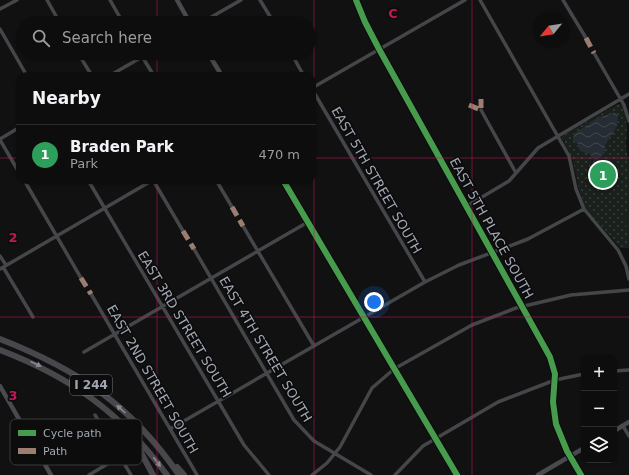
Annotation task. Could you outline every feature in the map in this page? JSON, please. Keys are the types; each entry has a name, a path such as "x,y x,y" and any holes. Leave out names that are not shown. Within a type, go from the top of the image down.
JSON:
{"highway":[{"name":"I 244","path":"0,338 57,364 99,390 131,419"},
{"name":"I 244","path":"0,350 40,366 74,385 118,419"},
{"name":"I 244","path":"142,430 158,447 179,475"},
{"name":"I 244","path":"142,445 167,475"},
{"path":"158,447 184,475"},
{"path":"142,454 153,475"}],"street":[{"path":"0,10 17,0"},
{"path":"47,0 56,16"},
{"path":"110,0 119,16"},
{"path":"177,0 186,16"},
{"path":"213,16 241,0"},
{"path":"260,0 270,16"},
{"name":"EAST 5TH PLACE SOUTH","path":"356,0 365,22 379,49 550,357 555,380 554,402 556,424 580,475"},
{"path":"316,87 465,0"},
{"path":"480,0 569,156 576,189 584,209 618,250 626,266 629,279"},
{"path":"563,0 586,38"},
{"path":"0,29 16,57"},
{"path":"594,52 621,99 629,121"},
{"path":"18,60 25,72"},
{"path":"82,60 90,72"},
{"path":"115,72 134,60"},
{"path":"145,60 152,72"},
{"path":"212,60 220,72"},
{"path":"295,60 302,72"},
{"path":"467,206 501,187 516,172 530,154 629,94"},
{"name":"EAST 5TH STREET SOUTH","path":"316,96 425,282"},
{"path":"481,110 516,172"},
{"path":"16,129 0,139 16,167"},
{"path":"26,184 81,278"},
{"name":"EAST 3RD STREET SOUTH","path":"90,184 244,445 269,475"},
{"path":"3,267 146,184"},
{"path":"155,184 183,231"},
{"path":"218,184 232,207"},
{"path":"285,184 457,475"},
{"path":"170,429 425,282 458,265 528,239 584,209"},
{"path":"84,352 308,222"},
{"path":"243,226 314,346"},
{"name":"EAST 4TH STREET SOUTH","path":"194,249 294,420 314,441 371,475"},
{"path":"0,256 3,267 33,316"},
{"path":"312,475 335,454 345,439 369,392 376,382 394,369 472,325 522,306 571,295 629,290"},
{"name":"EAST 2ND STREET SOUTH","path":"91,294 197,475"},
{"path":"617,371 629,370"},
{"path":"395,475 415,453 435,438 508,397 555,380 581,375"},
{"path":"0,386 19,419"},
{"path":"94,415 96,419"},
{"path":"617,429 629,422"},
{"path":"623,426 629,436"},
{"path":"538,475 581,450"},
{"path":"45,465 51,475"},
{"path":"89,475 106,465"},
{"path":"124,465 130,475"}],"shaded area":[{"path":"618,104 621,104 625,113 627,127 626,147 629,163 629,248 620,248 585,207 579,190 573,161 562,138 563,135"},
{"path":"629,212 629,232 621,216"}],"water":[{"path":"616,113 618,117 617,125 613,134 605,145 605,153 595,161 590,154 580,151 578,144 573,140 574,134 597,118"}],"marked path":[{"path":"586,38 594,53"},
{"path":"469,105 481,110 481,99"},
{"path":"232,207 243,226"},
{"path":"183,231 194,249"},
{"path":"81,278 91,294"}],"cycle path":[{"path":"356,0 365,22 379,49 550,357 555,374 553,402 556,424 567,451 581,475"},
{"path":"285,184 457,475"}],"place":[{"name":"Braden Park","path":"603,175"}]}
